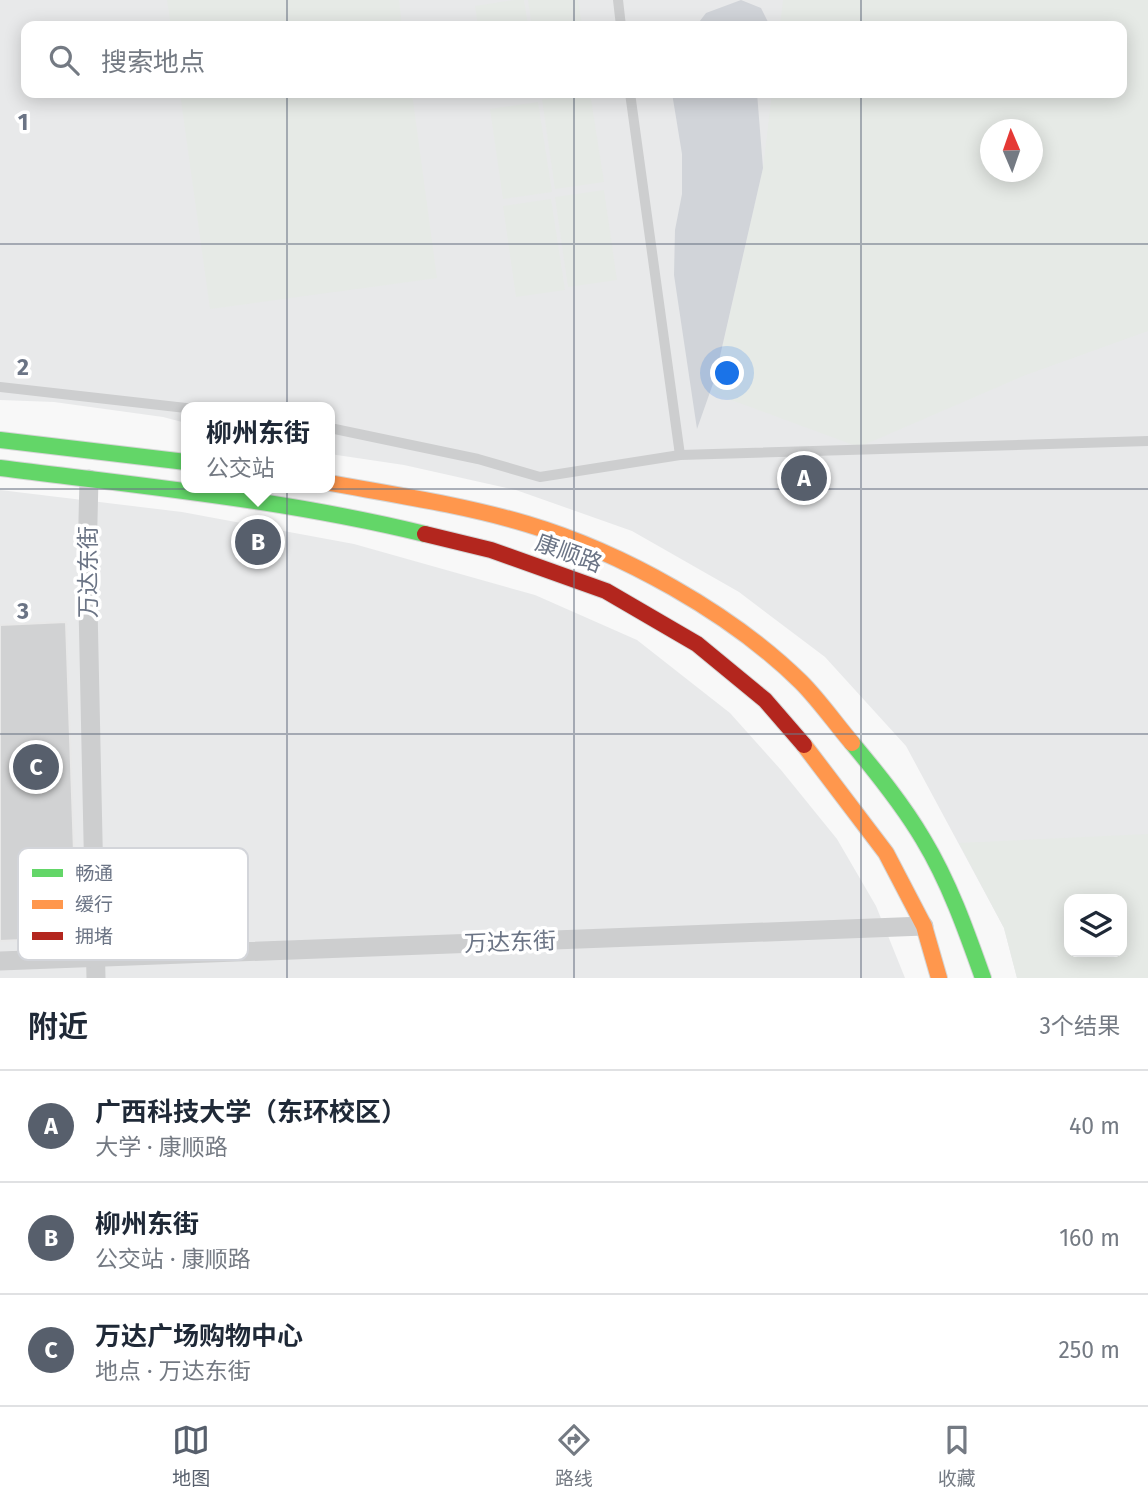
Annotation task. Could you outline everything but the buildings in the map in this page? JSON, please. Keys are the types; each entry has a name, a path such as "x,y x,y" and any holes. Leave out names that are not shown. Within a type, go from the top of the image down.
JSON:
{"main road":[{"path":"0,440 181,461"},
{"name":"康顺路","path":"0,468 181,490"},
{"name":"康顺路","path":"335,484 433,502 528,524 601,552 675,589 748,636 802,683 878,775 923,838 961,915 983,978"},
{"name":"康顺路","path":"199,493 377,522 491,550 606,591 697,644 765,700 824,769 886,853 924,926 939,978"}],"street":[{"name":"万达东街","path":"89,479 87,560 93,848"},
{"name":"万达东街","path":"248,952 924,926"},
{"name":"万达东街","path":"0,961 32,960"},
{"name":"万达东街","path":"95,960 96,978"}],"lane":[{"path":"618,0 620,21"},
{"path":"632,98 680,455"},
{"path":"0,387 181,407"},
{"path":"335,429 478,459 540,477 680,455 1148,441"}],"shaded area":[{"path":"0,0 1148,0 1148,978 1017,978 1004,928 906,746 825,657 739,592 632,531 516,490 404,465 335,455 335,402 181,402 181,422 54,402 0,400"},
{"path":"167,0 399,0 401,21 170,21"},
{"path":"524,0 527,21 477,21 475,6"},
{"path":"528,0 578,0 581,21 531,21"},
{"path":"741,0 761,8 768,21 700,21 706,13"},
{"path":"783,0 1148,0 1148,331 1023,376 859,447 712,393 763,168 771,98 1127,98 1127,21 781,21"},
{"path":"181,98 413,98 437,278 210,309"},
{"path":"591,98 604,182 555,189 542,99"},
{"path":"673,98 757,98 763,168 715,378 697,429 674,275 675,230 682,194 682,154"},
{"path":"538,102 552,192 503,199 490,109"},
{"path":"604,190 617,280 568,287 555,197"},
{"path":"551,199 565,290 516,297 503,206"},
{"path":"0,490 182,512 354,544 535,595 637,640 730,713 837,839 876,906 905,978 0,978"},
{"path":"1148,834 1148,978 1017,978 1004,928 959,843"}],"traffic: fast":[{"path":"0,440 181,461"},
{"path":"0,468 181,491"},
{"path":"196,493 320,512 425,534"},
{"path":"852,743 898,802 932,855 956,907 983,978"}],"traffic: slow":[{"path":"335,484 503,517 563,536 637,568 708,609 773,657 808,689 852,743"},
{"path":"804,745 886,853 924,926 939,978"}],"traffic: jam":[{"path":"425,534 491,550 606,591 697,644 765,700 804,745"}],"place":[{"name":"广西科技大学（东环校区）","path":"804,478"},
{"name":"柳州东街","path":"258,542"},
{"name":"万达广场购物中心","path":"36,767"}]}
